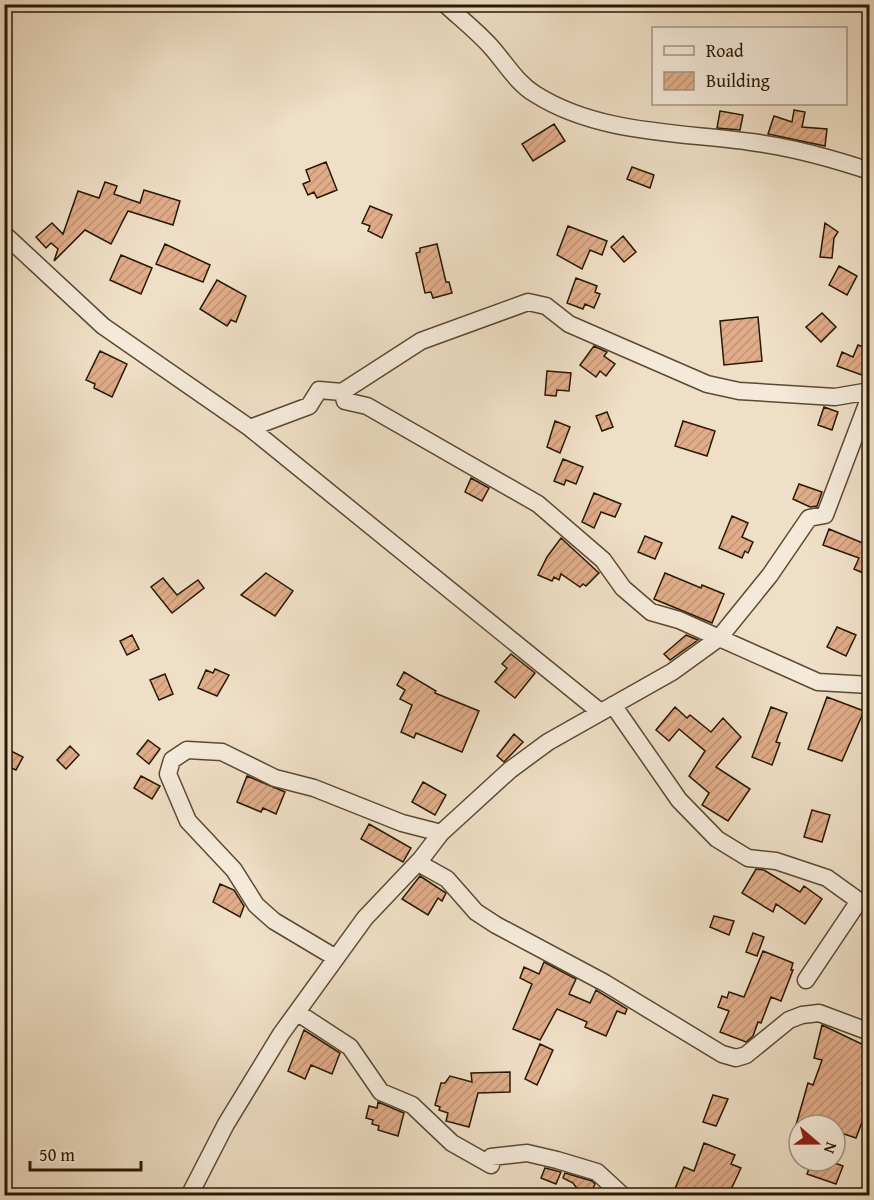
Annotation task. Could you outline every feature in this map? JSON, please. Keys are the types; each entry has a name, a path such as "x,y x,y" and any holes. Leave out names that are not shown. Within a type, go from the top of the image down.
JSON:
{"street":[{"path":"445,4 491,47 517,79 532,93 572,111 667,134 778,146 870,171"},
{"path":"4,234 118,338 250,428 606,708 679,800 717,839 748,858 776,861 827,878 864,901 806,980"},
{"path":"250,428 309,406 319,390 342,392 421,341 483,316 528,303 546,306 576,327 707,384 740,390 835,398 870,391"},
{"path":"342,392 345,401 367,406 538,504 603,560 623,588 651,612 679,620 818,682 870,685"},
{"path":"189,1196 226,1124 281,1034 382,898 405,880 441,833 510,770 548,742 672,672 719,638 777,566 809,518 825,515 870,396"},
{"path":"336,958 274,921 256,905 234,870 188,821 168,774 172,760 187,750 222,752 275,778 314,788 402,823 441,833"},
{"path":"422,860 422,865 447,879 476,912 668,1020 722,1054 736,1058 746,1055 789,1020 802,1015 819,1013 870,1032"},
{"path":"298,1013 350,1047 381,1092 412,1105 452,1143 483,1162 491,1165 491,1157 504,1154 541,1156 597,1172 623,1196"}],"building":[{"path":"794,110 805,112 802,127 827,129 825,146 768,134 774,116 792,122"},
{"path":"720,111 743,115 740,130 717,128"},
{"path":"554,124 565,141 533,161 522,144"},
{"path":"326,162 337,190 317,198 314,192 308,195 303,184 310,181 306,170"},
{"path":"632,167 654,175 650,188 627,179"},
{"path":"105,182 117,186 114,194 140,203 144,190 180,201 173,225 128,211 111,244 85,230 54,261 58,249 51,243 46,248 36,237 52,223 63,234 78,191 99,198"},
{"path":"370,206 392,215 382,238 368,231 370,226 362,223"},
{"path":"825,223 838,232 834,238 832,258 820,257"},
{"path":"568,226 607,241 602,255 590,250 582,269 557,255"},
{"path":"623,236 636,252 624,262 611,247"},
{"path":"165,244 210,265 203,282 156,264"},
{"path":"437,244 446,282 449,282 452,293 433,298 431,292 425,293 416,253 420,252 420,248"},
{"path":"121,255 152,268 141,294 110,280"},
{"path":"839,266 857,276 847,295 829,285"},
{"path":"576,278 597,286 595,292 600,294 594,308 585,304 583,309 567,303"},
{"path":"217,280 246,296 236,322 231,320 227,326 200,309"},
{"path":"822,313 836,327 821,342 806,327"},
{"path":"758,317 762,361 724,365 720,321"},
{"path":"858,345 870,349 870,378 837,366 842,352 853,357"},
{"path":"594,346 607,352 604,356 615,364 606,376 600,371 596,377 580,365"},
{"path":"100,351 127,364 112,397 94,388 95,384 86,380"},
{"path":"547,371 571,373 569,391 557,390 556,396 545,395"},
{"path":"824,407 838,412 832,430 818,425"},
{"path":"607,412 613,427 602,431 596,416"},
{"path":"555,421 570,427 560,453 547,447"},
{"path":"683,421 715,431 707,456 675,446"},
{"path":"563,459 583,467 576,484 566,480 564,485 554,481"},
{"path":"471,478 489,488 482,501 465,492"},
{"path":"799,484 822,492 817,506 810,507 793,499"},
{"path":"594,493 621,504 615,517 601,512 594,528 582,522"},
{"path":"732,516 748,523 742,537 753,542 748,553 745,551 742,558 719,548"},
{"path":"829,529 865,544 870,533 870,576 854,569 859,558 823,545"},
{"path":"645,536 662,543 655,559 638,552"},
{"path":"561,538 599,573 586,586 583,584 580,587 561,574 559,580 554,577 552,581 538,575 547,557"},
{"path":"266,573 293,591 275,616 241,595"},
{"path":"665,573 701,588 702,585 724,594 712,623 654,599"},
{"path":"163,578 177,595 198,580 204,588 172,613 151,587"},
{"path":"837,627 856,635 846,656 827,647"},
{"path":"132,635 139,649 127,655 120,641"},
{"path":"686,635 698,640 670,660 664,654"},
{"path":"511,654 535,673 515,698 495,682 507,668 502,664"},
{"path":"215,669 229,675 217,696 198,688 206,670 213,673"},
{"path":"404,672 436,691 435,693 479,711 462,752 416,733 414,738 401,732 412,705 400,699 405,690 397,685"},
{"path":"165,674 173,694 159,700 150,680"},
{"path":"827,697 864,711 842,761 808,749"},
{"path":"675,707 687,718 690,715 711,732 723,718 741,737 716,767 750,789 728,821 702,805 709,793 689,776 705,751 679,729 669,741 656,730"},
{"path":"771,707 787,713 776,742 780,743 772,765 752,757"},
{"path":"514,734 523,742 504,762 497,756"},
{"path":"148,740 160,749 149,764 137,754"},
{"path":"70,746 79,755 66,769 57,760"},
{"path":"9,750 23,757 16,770 4,765"},
{"path":"141,776 160,786 152,799 134,788"},
{"path":"247,776 285,792 276,814 263,808 261,812 237,802"},
{"path":"423,782 446,795 435,815 412,802"},
{"path":"812,810 830,815 822,842 804,837"},
{"path":"369,824 411,848 403,862 361,839"},
{"path":"756,869 764,870 800,892 804,886 822,899 805,924 776,904 773,912 742,893"},
{"path":"420,876 446,893 442,901 438,898 428,915 402,899"},
{"path":"220,884 234,890 244,906 240,917 213,902"},
{"path":"714,916 734,921 729,935 710,927"},
{"path":"753,933 764,937 757,956 746,952"},
{"path":"763,951 793,963 791,970 793,970 781,1001 771,997 761,1023 758,1022 753,1036 746,1042 720,1032 729,1011 718,1007 722,996 727,998 729,992 744,997"},
{"path":"544,962 576,979 569,994 590,1003 596,990 627,1009 625,1014 617,1011 606,1036 585,1027 587,1022 557,1009 540,1040 513,1029 532,984 520,978 524,967 539,974"},
{"path":"822,1025 870,1048 870,1070 865,1083 870,1085 870,1101 856,1138 847,1135 847,1113 799,1113 808,1083 813,1085 822,1060 814,1058"},
{"path":"304,1030 340,1053 332,1074 311,1065 305,1079 288,1071"},
{"path":"540,1044 553,1050 537,1085 525,1079"},
{"path":"510,1072 510,1092 478,1093 469,1127 446,1121 448,1113 439,1110 440,1107 435,1105 441,1083 445,1083 450,1076 472,1082 471,1073"},
{"path":"713,1095 728,1099 716,1126 703,1122"},
{"path":"378,1102 404,1113 398,1136 378,1130 379,1126 372,1124 373,1120 366,1118 369,1106 377,1108"},
{"path":"704,1143 735,1155 731,1164 741,1168 728,1196 685,1196 674,1191 684,1167 694,1171"},
{"path":"545,1168 561,1172 556,1184 541,1178"},
{"path":"565,1173 592,1181 595,1184 590,1195 579,1191 573,1183 563,1178"},
{"path":"807,1173 840,1173 836,1184"}]}
